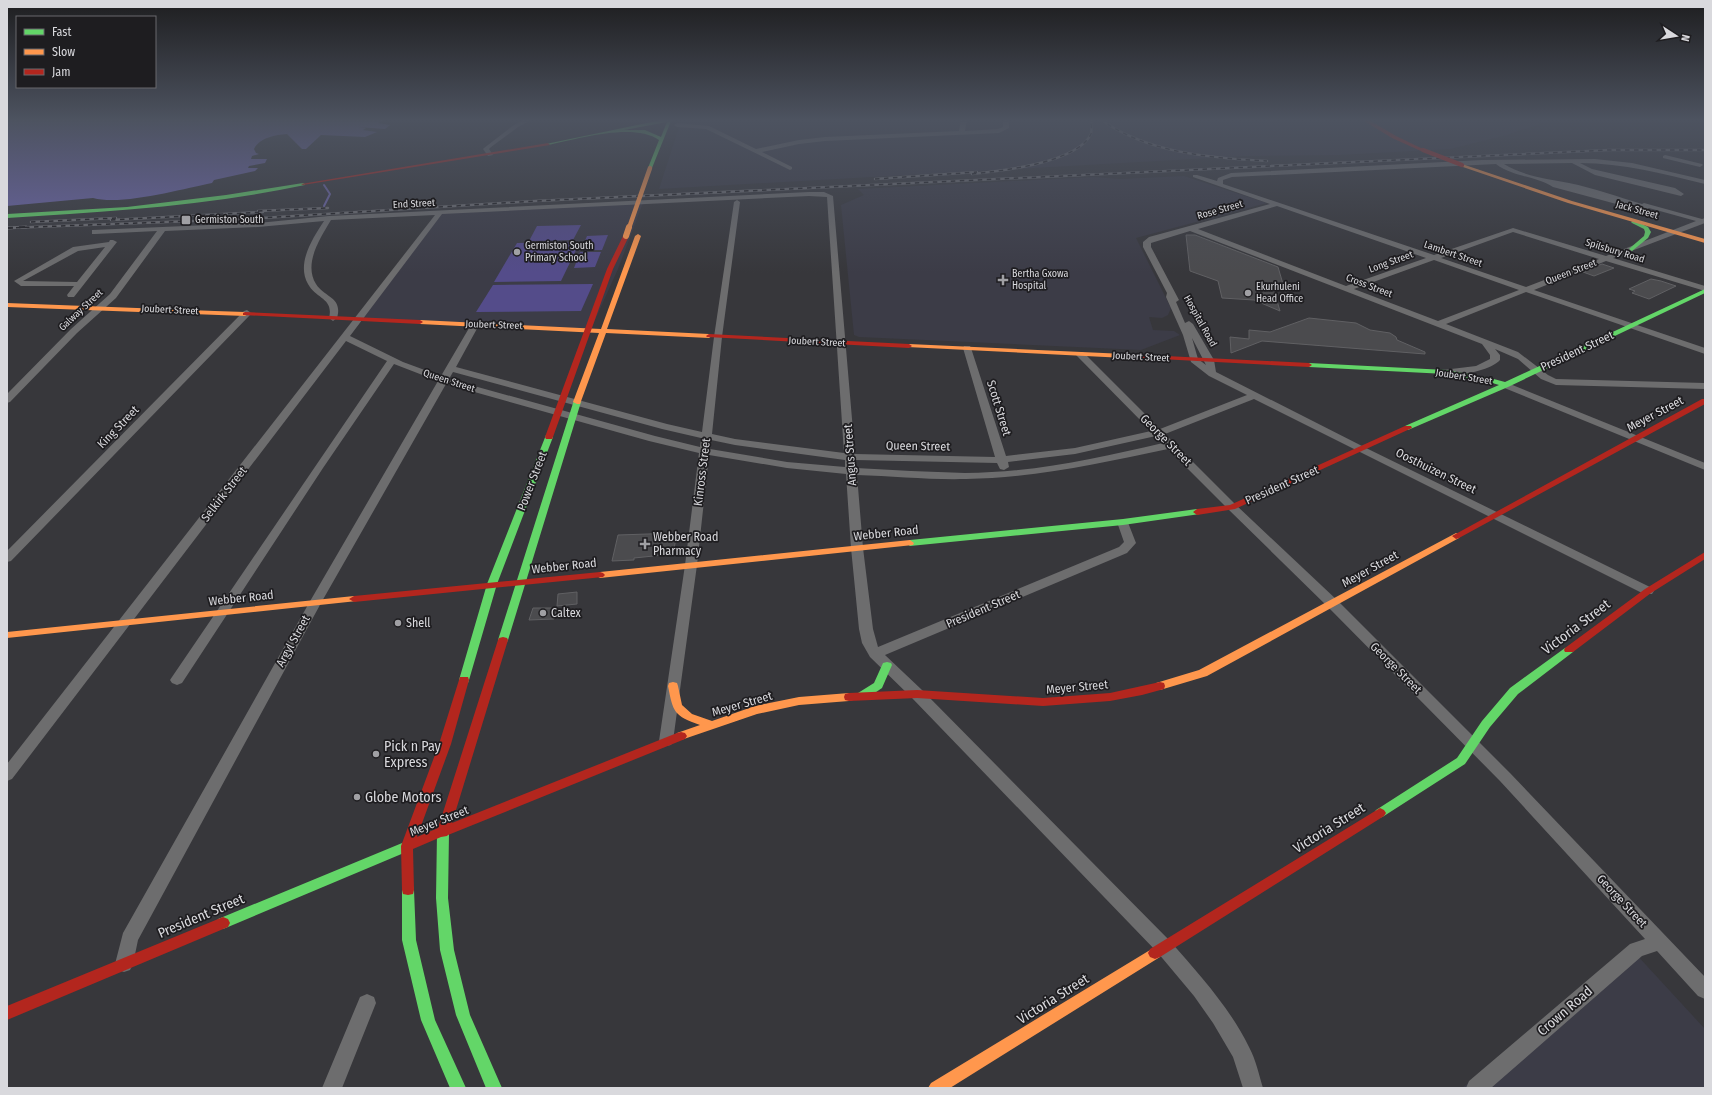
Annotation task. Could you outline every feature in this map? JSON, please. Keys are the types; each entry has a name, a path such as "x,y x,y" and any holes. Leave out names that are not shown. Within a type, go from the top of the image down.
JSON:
{"main road":[{"path":"8,216 84,212 175,204 389,170"},
{"name":"Power Street","path":"407,846 445,744 492,584 559,412 610,269 656,170"},
{"name":"Jack Street","path":"1479,170 1527,188 1629,220 1705,238"},
{"name":"Jack Street","path":"1481,170 1705,241"},
{"path":"647,210 654,189"},
{"path":"1629,220 1641,225 1648,232 1646,237 1632,249"},
{"name":"Power Street","path":"494,1088 463,1015 447,950 442,898 442,832 572,417 639,233"},
{"name":"President Street","path":"1123,522 1232,507 1537,371 1705,290"},
{"name":"Joubert Street","path":"7,301 99,307"},
{"name":"Joubert Street","path":"7,305 247,313 1446,372 1490,380 1505,385"},
{"name":"Meyer Street","path":"407,846 666,741 755,710 799,701 862,696 917,694 1043,702 1110,697 1142,691 1203,673 1634,438 1705,401"},
{"name":"Webber Road","path":"7,635 492,584 520,583 1123,522"},
{"name":"Victoria Street","path":"936,1088 1336,841 1461,761 1486,724 1514,691 1648,591 1705,555"},
{"path":"862,696 878,685 887,665"},
{"path":"673,686 677,707 688,717 711,725"},
{"path":"407,846 409,940 428,1020 458,1088"},
{"name":"President Street","path":"7,1013 407,846"}],"street":[{"path":"1220,184 1220,180 1231,175 1332,170"},
{"path":"1511,170 1549,182 1569,185 1704,220"},
{"path":"1656,170 1705,182"},
{"path":"1673,174 1684,170"},
{"path":"1593,171 1673,189 1681,194 1597,174 1593,171"},
{"name":"Lambert Street","path":"1195,176 1705,351"},
{"name":"End Street","path":"95,232 258,225 329,218 809,194 824,194 830,196"},
{"name":"Angus Street","path":"830,196 857,548 866,629 869,643 876,654 1164,947 1201,990 1220,1017 1242,1053 1253,1088"},
{"name":"Kinross Street","path":"666,741 691,565 718,337 737,202"},
{"name":"Rose Street","path":"1190,228 1278,204"},
{"name":"Selkirk Street","path":"7,776 440,213"},
{"path":"329,218 312,249 309,258 308,273 314,288 334,303 336,310 333,318"},
{"name":"Queen Street","path":"1438,324 1704,220"},
{"name":"Cross Street","path":"1190,228 1521,357 1537,371"},
{"name":"Hospital Road","path":"1190,228 1152,239 1146,243 1171,294 1209,360"},
{"name":"Galway Street","path":"7,400 99,307 113,296 163,229"},
{"path":"71,295 120,231"},
{"name":"Long Street","path":"1345,289 1432,257 1514,231"},
{"name":"Spilsbury Road","path":"1514,231 1705,290"},
{"path":"79,284 22,284 18,281 76,249 111,244"},
{"name":"Hospital Road","path":"1171,294 1170,297 1187,335 1194,360"},
{"name":"King Street","path":"7,558 247,313"},
{"name":"Argyl Street","path":"124,964 129,939 314,603 475,325"},
{"name":"Queen Street","path":"345,337 392,360 443,380 559,412 572,417"},
{"path":"1446,372 1489,365 1495,360 1495,355 1486,343"},
{"name":"Scott Street","path":"967,348 1006,474"},
{"name":"George Street","path":"1080,354 1232,507 1332,604 1472,746 1505,777 1705,990"},
{"path":"177,680 392,360"},
{"name":"Oosthuizen Street","path":"1194,360 1212,374 1254,396 1648,591"},
{"path":"1209,360 1212,374"},
{"name":"Queen Street","path":"450,368 486,380 706,436 774,448 850,457 1001,460 1075,451 1158,433 1254,396"},
{"path":"1537,371 1542,378 1556,382 1705,386"},
{"path":"1505,385 1705,467"},
{"path":"572,417 653,439 705,451 787,465 852,471 966,476 1006,474 1075,466 1170,445"},
{"name":"President Street","path":"876,654 1123,550 1130,543 1123,522"},
{"name":"Crown Road","path":"1476,1088 1636,950 1660,942"},
{"path":"332,1088 367,1003"}],"shaded area":[{"path":"7,170 256,170 214,180 212,183 152,196 119,200 93,198 7,206"},
{"path":"665,170 995,170 659,189"},
{"name":"Bertha Gxowa Hospital","path":"1184,176 1267,203 1136,238 1171,308 1168,315 1162,318 1149,317 1153,330 1174,331 1180,335 1141,350 859,337 854,335 841,205 864,195 858,189 1094,177 1120,179"},
{"name":"Germiston South Primary School","path":"643,203 618,269 591,329 356,318 439,213"},
{"path":"581,225 573,240 529,241 537,226"},
{"path":"608,235 602,250 581,250 587,236"},
{"path":"580,242 561,281 494,282 517,243"},
{"path":"580,252 601,252 595,267 574,268"},
{"path":"593,284 581,311 476,312 493,285"},
{"path":"1635,953 1705,1029 1705,1088 1462,1088"}],"building":[{"path":"1186,235 1195,235 1278,267 1283,284 1273,287 1280,311 1254,300 1222,298 1218,281 1190,271"},
{"path":"1602,264 1614,268 1594,276 1583,272"},
{"path":"1651,279 1676,286 1649,299 1632,293 1635,291 1629,289"},
{"path":"1309,318 1356,323 1370,330 1390,333 1396,337 1397,340 1425,352 1425,354 1262,341 1231,353 1230,337 1249,339 1249,330 1270,332"},
{"name":"Webber Road Pharmacy","path":"677,533 673,554 634,558 634,560 612,561 618,535"},
{"name":"Caltex","path":"577,592 577,604 557,606 558,594"},
{"name":"Caltex","path":"533,608 557,608 554,619 529,620"}],"waterway":[{"path":"324,185 330,194 324,206"}],"railway":[{"path":"972,174 1006,170"},
{"path":"26,227 7,228 245,219 535,201 1186,170"},
{"path":"875,179 977,172"},
{"path":"258,211 328,208"},
{"path":"111,220 263,212"},
{"path":"31,222 116,218"}],"traffic: fast":[{"path":"7,216 127,209 226,197 303,184"},
{"path":"1632,249 1646,237 1648,232 1646,228 1634,222"},
{"path":"1408,428 1505,385 1705,291"},
{"path":"1309,365 1446,372 1490,380 1505,385"},
{"path":"503,640 577,402"},
{"path":"464,680 492,584 549,437"},
{"path":"910,543 1123,522 1197,512"},
{"path":"1380,813 1461,761 1486,724 1514,691 1569,650"},
{"path":"862,696 878,685 887,665"},
{"path":"443,833 442,898 447,950 463,1015 494,1088"},
{"path":"223,923 407,846"},
{"path":"408,890 409,940 428,1020 458,1088"}],"traffic: slow":[{"path":"626,236 649,170"},
{"path":"1477,170 1570,202 1705,241"},
{"path":"577,402 638,236"},
{"path":"7,305 245,314"},
{"path":"420,322 709,336"},
{"path":"909,346 1125,356"},
{"path":"1160,686 1203,673 1456,536"},
{"path":"600,575 910,543"},
{"path":"7,635 354,599"},
{"path":"673,686 677,707 688,717 711,725"},
{"path":"681,736 755,710 799,701 849,697"},
{"path":"936,1088 1155,953"}],"traffic: jam":[{"path":"303,184 388,170"},
{"path":"549,437 610,269 626,236"},
{"path":"245,314 420,322"},
{"path":"709,336 909,346"},
{"path":"1125,356 1309,365"},
{"path":"1456,536 1705,401"},
{"path":"1197,512 1232,507 1408,428"},
{"path":"1569,650 1648,591 1705,555"},
{"path":"354,599 600,575"},
{"path":"443,833 503,640"},
{"path":"408,890 407,846 445,744 464,680"},
{"path":"849,697 917,694 1043,702 1110,697 1160,686"},
{"path":"407,846 681,736"},
{"path":"1155,953 1380,813"},
{"path":"7,1013 223,923"}],"place":[{"name":"Germiston South","path":"186,220"},
{"name":"Germiston South Primary School","path":"517,252"},
{"name":"Bertha Gxowa Hospital","path":"1003,280"},
{"name":"Ekurhuleni Head Office","path":"1248,293"},
{"name":"Webber Road Pharmacy","path":"645,544"},
{"name":"Caltex","path":"543,613"},
{"name":"Shell","path":"398,623"},
{"name":"Pick n Pay Express","path":"376,754"},
{"name":"Globe Motors","path":"357,797"}]}
